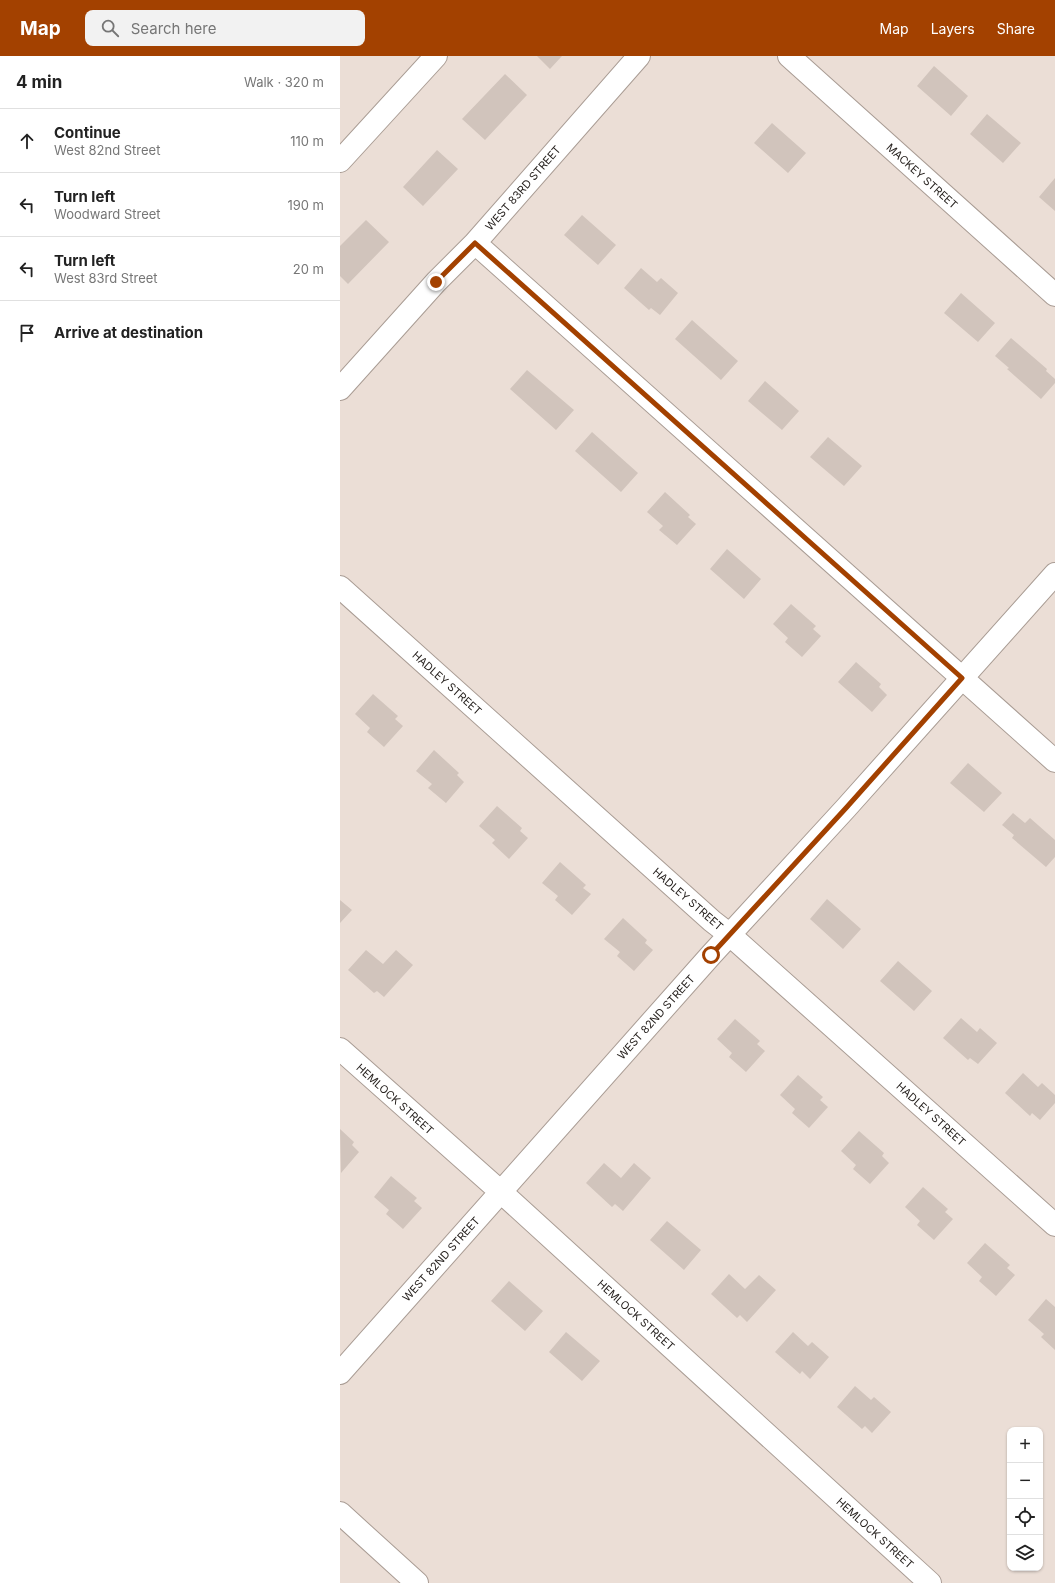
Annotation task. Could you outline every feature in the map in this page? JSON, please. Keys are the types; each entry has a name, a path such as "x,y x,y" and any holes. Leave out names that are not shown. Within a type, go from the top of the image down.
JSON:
{"street":[{"path":"340,161 436,56"},
{"name":"WEST 83RD STREET","path":"340,389 436,282 475,243 639,56"},
{"name":"MACKEY STREET","path":"789,56 1055,295"},
{"path":"475,243 1055,761"},
{"name":"WEST 82ND STREET","path":"340,1373 730,935 1055,574"},
{"name":"HADLEY STREET","path":"340,587 712,921 730,935 1055,1225"},
{"name":"HEMLOCK STREET","path":"340,1049 501,1192 930,1583"},
{"path":"340,1513 417,1583"}],"building":[{"path":"537,56 562,56 550,69"},
{"path":"934,66 968,96 951,116 917,86"},
{"path":"505,74 527,95 485,140 462,119"},
{"path":"987,114 1021,143 1003,163 970,134"},
{"path":"772,123 806,153 788,173 754,143"},
{"path":"437,150 458,169 423,206 403,187"},
{"path":"1055,178 1055,211 1039,197"},
{"path":"582,215 616,245 598,265 564,235"},
{"path":"366,220 389,242 348,284 340,276 340,246"},
{"path":"641,268 657,282 661,278 678,293 660,315 651,308 649,310 624,288"},
{"path":"961,293 995,323 978,342 944,313"},
{"path":"692,320 738,361 721,380 675,339"},
{"path":"1011,338 1047,369 1046,371 1055,379 1055,383 1041,399 1007,369 1009,368 995,356"},
{"path":"527,370 574,410 556,430 510,389"},
{"path":"765,381 799,411 782,430 748,401"},
{"path":"592,432 638,473 621,492 575,451"},
{"path":"828,437 862,466 844,486 810,457"},
{"path":"665,492 690,515 688,517 696,524 677,545 659,530 663,526 647,512"},
{"path":"727,549 761,579 744,599 710,569"},
{"path":"791,604 816,626 813,629 821,636 802,657 785,642 788,638 773,624"},
{"path":"856,662 881,684 879,687 887,695 872,712 838,682"},
{"path":"373,694 398,716 395,719 403,726 384,747 367,732 370,728 355,714"},
{"path":"434,750 459,773 457,775 464,782 446,803 428,788 432,784 416,771"},
{"path":"968,763 1002,793 984,812 950,783"},
{"path":"497,806 522,828 520,831 528,838 509,859 492,843 495,840 479,826"},
{"path":"1013,813 1025,823 1030,818 1055,840 1055,857 1046,867 1012,838 1014,835 1002,825"},
{"path":"560,862 586,885 583,888 591,894 572,915 555,900 558,896 542,883"},
{"path":"827,899 861,929 843,949 810,919"},
{"path":"340,900 352,910 340,923"},
{"path":"623,918 647,940 645,943 653,950 634,971 617,956 620,952 604,939"},
{"path":"366,950 383,964 396,950 413,965 384,997 377,991 374,993 348,970"},
{"path":"898,961 932,991 914,1011 880,981"},
{"path":"961,1018 977,1032 980,1028 997,1043 978,1064 970,1058 968,1060 943,1038"},
{"path":"735,1019 760,1041 757,1044 765,1051 746,1072 729,1057 732,1053 717,1039"},
{"path":"1023,1073 1038,1087 1042,1083 1055,1095 1055,1103 1040,1120 1032,1113 1030,1116 1005,1093"},
{"path":"798,1075 823,1097 820,1100 828,1107 809,1128 792,1113 795,1109 780,1095"},
{"path":"340,1129 354,1142 352,1145 359,1152 341,1173"},
{"path":"859,1131 884,1153 882,1156 889,1163 870,1184 853,1169 856,1165 841,1151"},
{"path":"604,1163 621,1178 634,1163 651,1178 623,1211 615,1204 612,1207 586,1183"},
{"path":"391,1176 417,1198 414,1201 422,1208 403,1229 386,1214 389,1210 374,1197"},
{"path":"923,1187 948,1209 945,1212 953,1219 934,1240 917,1225 920,1221 905,1207"},
{"path":"667,1221 701,1250 684,1270 650,1240"},
{"path":"985,1243 1010,1265 1007,1268 1015,1275 996,1296 979,1281 982,1277 967,1263"},
{"path":"729,1274 745,1289 759,1275 776,1290 747,1322 740,1315 737,1318 711,1294"},
{"path":"509,1281 543,1311 525,1331 491,1301"},
{"path":"1046,1299 1055,1307 1055,1350 1041,1337 1044,1334 1028,1320"},
{"path":"566,1332 600,1361 582,1381 549,1352"},
{"path":"793,1332 808,1346 812,1342 829,1357 810,1379 802,1371 800,1374 775,1352"},
{"path":"855,1386 871,1400 874,1397 891,1412 872,1433 865,1426 862,1429 837,1407"}],"route":[{"path":"436,282 475,243 962,678 846,808 711,955"}]}
